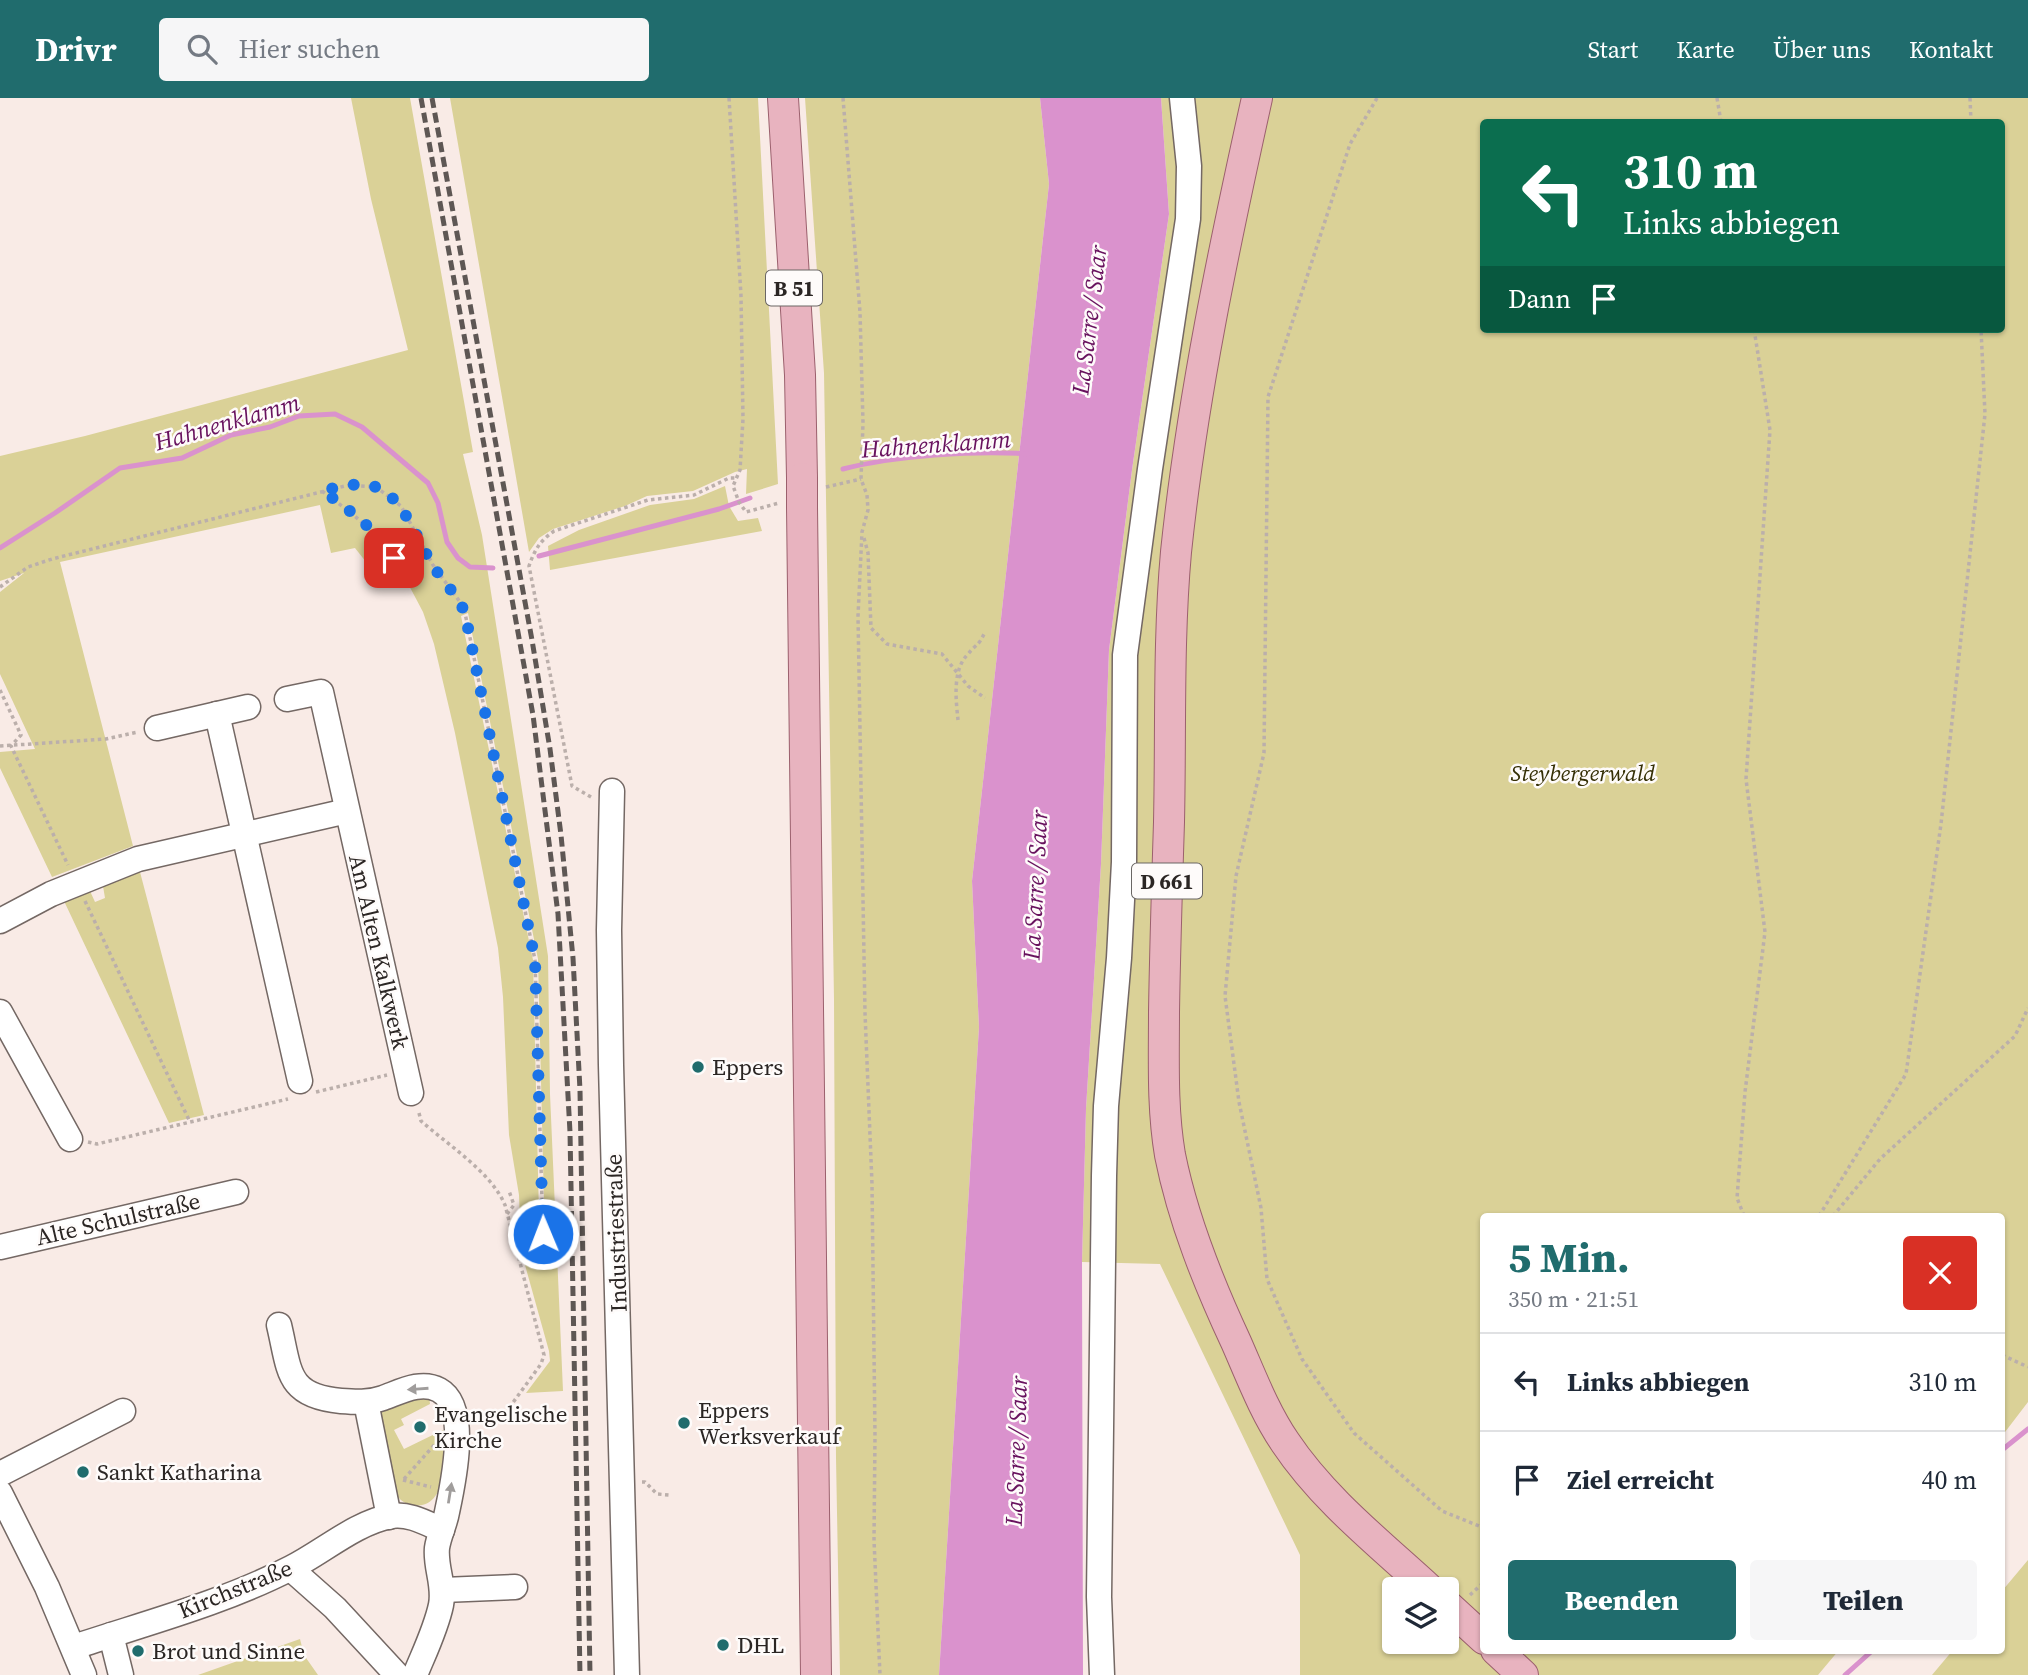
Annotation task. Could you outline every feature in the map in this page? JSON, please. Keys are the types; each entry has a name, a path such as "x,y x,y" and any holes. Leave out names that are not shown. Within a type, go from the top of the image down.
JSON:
{"main road":[{"name":"B 51","path":"783,98 800,375 816,1675"},
{"name":"D 661","path":"1257,98 1201,376 1176,554 1171,644 1163,1076 1169,1143 1176,1181 1216,1299 1273,1422 1317,1483 1416,1577"},
{"path":"1459,1616 1480,1635"},
{"path":"1500,1654 1523,1675"}],"street":[{"path":"1102,1675 1099,1597 1104,1176 1124,862 1125,655 1188,219 1189,166 1182,98"},
{"name":"Am Alten Kalkwerk","path":"287,699 321,692 411,1093"},
{"path":"157,728 248,707"},
{"path":"217,714 302,1090"},
{"name":"Industriestraße","path":"612,802 609,930 611,1065 627,1675"},
{"path":"0,921 51,894 138,859 347,811"},
{"path":"0,1012 78,1140"},
{"name":"Alte Schulstraße","path":"0,1247 236,1192"},
{"path":"279,1325 292,1376 304,1393 332,1400 366,1402 420,1387 439,1390 452,1404 456,1418 456,1456 437,1559 443,1590 438,1617 415,1675"},
{"path":"366,1402 389,1517 401,1515 442,1530"},
{"path":"0,1474 124,1411"},
{"path":"0,1493 47,1587 84,1675"},
{"name":"Kirchstraße","path":"74,1647 228,1595 291,1569 372,1522 389,1517"},
{"path":"291,1569 335,1608 397,1675"},
{"path":"443,1590 515,1587"},
{"path":"111,1635 121,1675"}],"path":[{"path":"729,98 743,362 740,470 733,486 746,512 762,508"},
{"path":"843,98 860,312 863,423 861,479 868,510 862,532 858,616 859,725 864,1013 872,1184 876,1436 874,1540 880,1675"},
{"path":"1377,98 1350,144 1268,397 1264,753 1236,876 1226,996 1240,1102 1261,1208 1267,1279 1302,1359 1354,1433 1442,1511 1480,1526"},
{"path":"1717,98 1720,119"},
{"path":"1970,98 1971,119"},
{"path":"1743,1213 1737,1198 1745,1092 1765,932 1746,779 1770,430 1755,333"},
{"path":"1821,1213 1906,1074 1941,824 1985,414 1981,333"},
{"path":"612,802 607,807 572,786 529,566 534,551 541,540 555,531 649,500 694,495 729,478 735,478"},
{"path":"837,483 861,479"},
{"path":"0,587 28,567 52,559 349,485 376,487 401,506 433,565 465,613 535,960 543,1234 539,1251 520,1263"},
{"path":"323,491 355,515 386,545 402,571"},
{"path":"862,532 868,553 871,628 887,644 942,653 968,686 985,698"},
{"path":"958,720 958,673 967,654 979,646 985,632"},
{"path":"0,690 21,735 11,746"},
{"path":"0,746 106,739 157,728"},
{"path":"11,746 69,867"},
{"path":"84,899 190,1122"},
{"path":"1835,1213 1880,1159 2015,1036 2028,1009"},
{"path":"78,1140 97,1144 190,1122 302,1090 394,1074"},
{"path":"411,1093 421,1121 489,1180 499,1192 507,1214 544,1355 541,1364 509,1408"},
{"path":"507,1214 514,1205 509,1191"},
{"path":"2005,1356 2028,1367"},
{"path":"438,1440 404,1479 440,1489"},
{"path":"421,1484 428,1480"},
{"path":"623,1481 645,1482 657,1494 669,1495"}],"green space":[{"path":"351,98 410,98 473,452 463,454 482,535 548,956 550,1094 563,1391 526,1393 550,1361 525,1265 539,1258 545,1244 538,959 468,613 461,616 533,960 539,1216 538,1242 534,1251 524,1255 521,1248 519,1195 509,1135 503,997 498,948 455,733 434,644 423,612 404,576 381,581 355,548 331,553 320,505 60,562 133,846 52,877 0,768 0,752 35,749 0,674 0,592 24,573 0,581 0,456 408,350 371,199"},
{"path":"450,98 758,98 778,484 746,494 747,469 693,491 647,496 625,506 553,529 539,538 529,552"},
{"path":"805,98 1040,98 1049,184 972,881 979,1027 939,1675 840,1675 834,999 824,373"},
{"name":"Steybergerwald","path":"1161,98 2028,98 2028,1402 2005,1432 2005,1213 1480,1213 1480,1654 1836,1654 1818,1675 1300,1675 1300,1555 1160,1264 1082,1262 1086,1109 1101,864 1109,650 1169,214"},
{"path":"725,486 729,506 738,521 758,518 762,531 550,570 548,546 579,530 650,505 694,499"},
{"path":"140,872 204,1115 169,1123 64,901 90,891 95,902 105,898 103,886"},
{"path":"429,1395 430,1404 401,1419 404,1425 394,1430 404,1449 443,1430 450,1431 444,1474 436,1495 422,1505 411,1505 397,1496 378,1418 381,1410"},
{"path":"2028,1560 2028,1675 1932,1675 1950,1654 2005,1654 2005,1587"},
{"path":"300,1639 304,1655 318,1675 198,1675"}],"water":[{"name":"La Sarre / Saar","path":"1040,98 1161,98 1169,214 1109,650 1101,864 1086,1109 1082,1262 1083,1675 939,1675 979,1027 972,881 1049,184"}],"waterway":[{"name":"Hahnenklamm","path":"0,548 120,468 182,458 231,435 270,427 299,416 335,414 362,427 428,483 438,503 447,542 458,558 470,567 493,568"},
{"name":"Hahnenklamm","path":"843,469 935,455 1028,454"},
{"name":"Hahnenklamm","path":"539,556 719,509 750,498"},
{"path":"2005,1448 2028,1429"},
{"path":"1845,1675 1869,1654"}],"railway":[{"path":"421,98 533,715 558,914 570,1132 580,1675"},
{"path":"432,98 532,640 561,835 573,958 580,1090 590,1675"}],"place":[{"name":"Eppers","path":"698,1067"},
{"name":"Eppers Werksverkauf","path":"684,1423"},
{"name":"Evangelische Kirche","path":"420,1427"},
{"name":"Sankt Katharina","path":"83,1472"},
{"name":"DHL","path":"723,1645"},
{"name":"Brot und Sinne","path":"138,1651"}],"route":[{"path":"394,558 386,545 355,515 323,491 349,485 376,487 401,506 433,565 465,613 535,960 543,1234"}]}
